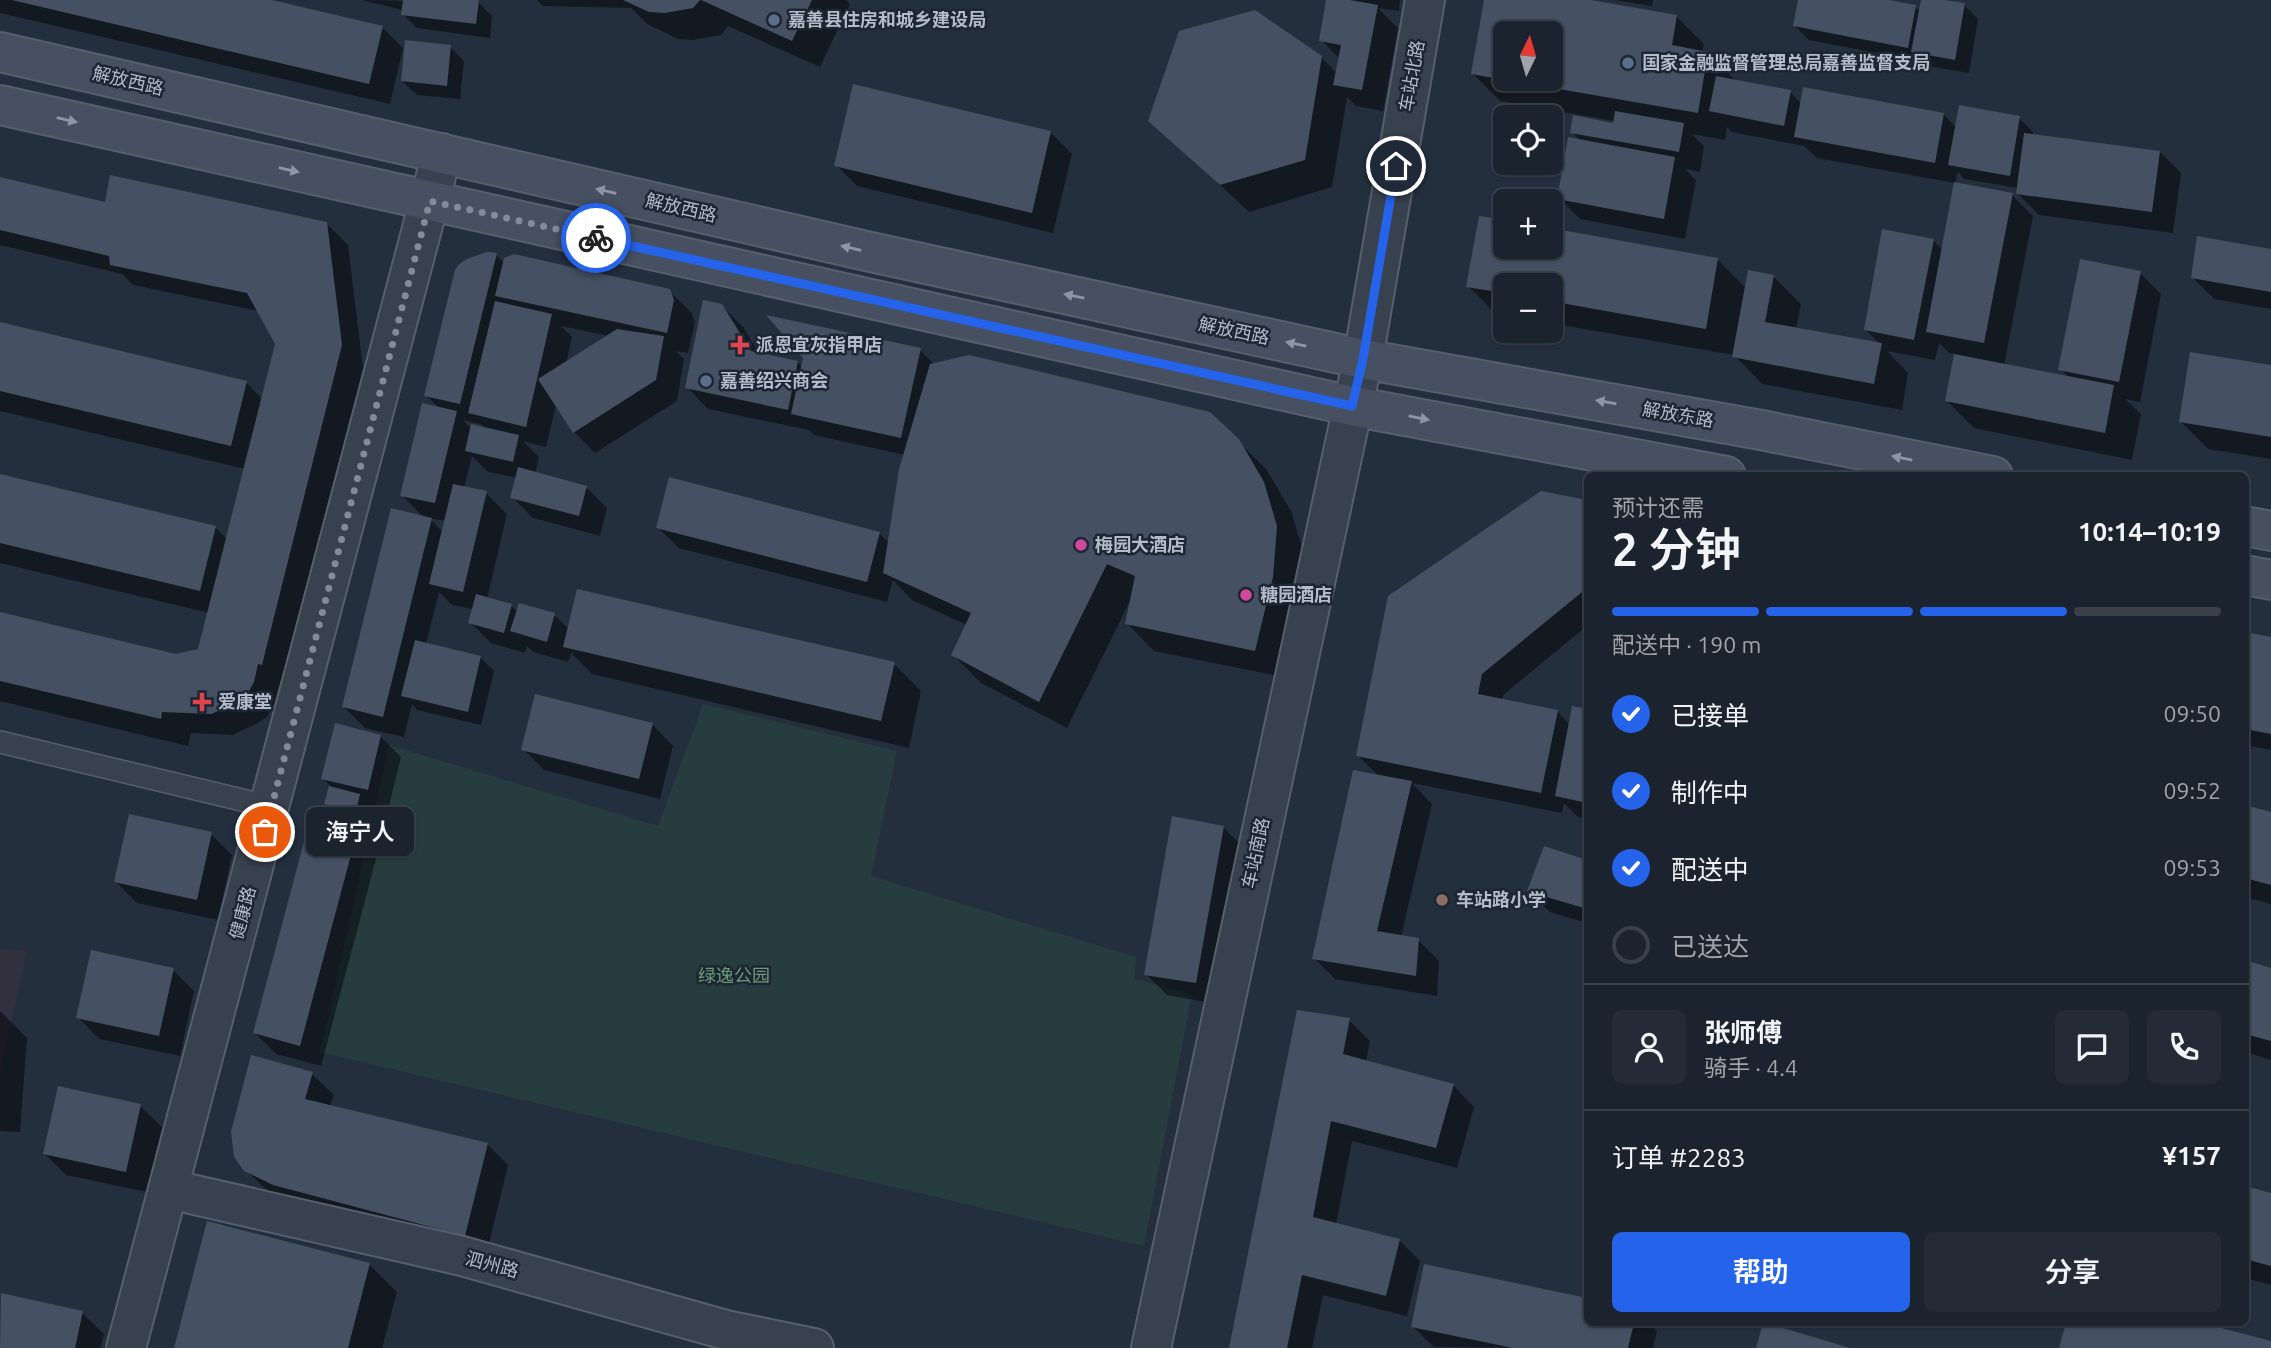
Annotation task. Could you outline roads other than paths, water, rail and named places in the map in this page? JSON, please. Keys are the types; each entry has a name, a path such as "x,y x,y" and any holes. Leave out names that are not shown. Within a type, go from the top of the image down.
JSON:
{"main road":[{"name":"解放西路","path":"0,52 866,251 1363,359"},
{"path":"0,105 1352,406 1705,472"},
{"name":"解放东路","path":"1363,359 1761,430 1973,472"},
{"path":"2249,527 2271,531"},
{"path":"2249,576 2271,580"}],"street":[{"name":"车站北路","path":"1363,359 1424,0"},
{"name":"健康路","path":"127,1348 442,153"},
{"name":"车站南路","path":"1151,1348 1363,359"},
{"name":"泗州路","path":"169,1189 462,1256 726,1330 814,1348"}],"lane":[{"path":"0,742 271,807"}],"place":[{"name":"嘉善县住房和城乡建设局","path":"774,20"},
{"name":"国家金融监督管理总局嘉善监督支局","path":"1628,63"},
{"name":"派恩宜灰指甲店","path":"740,345"},
{"name":"嘉善绍兴商会","path":"706,381"},
{"name":"梅园大酒店","path":"1081,545"},
{"name":"糖园酒店","path":"1246,595"},
{"name":"爱康堂","path":"202,702"},
{"name":"海宁人","path":"265,832"},
{"name":"车站路小学","path":"1442,900"}],"park label":[{"name":"绿逸公园","path":"734,976"}]}
